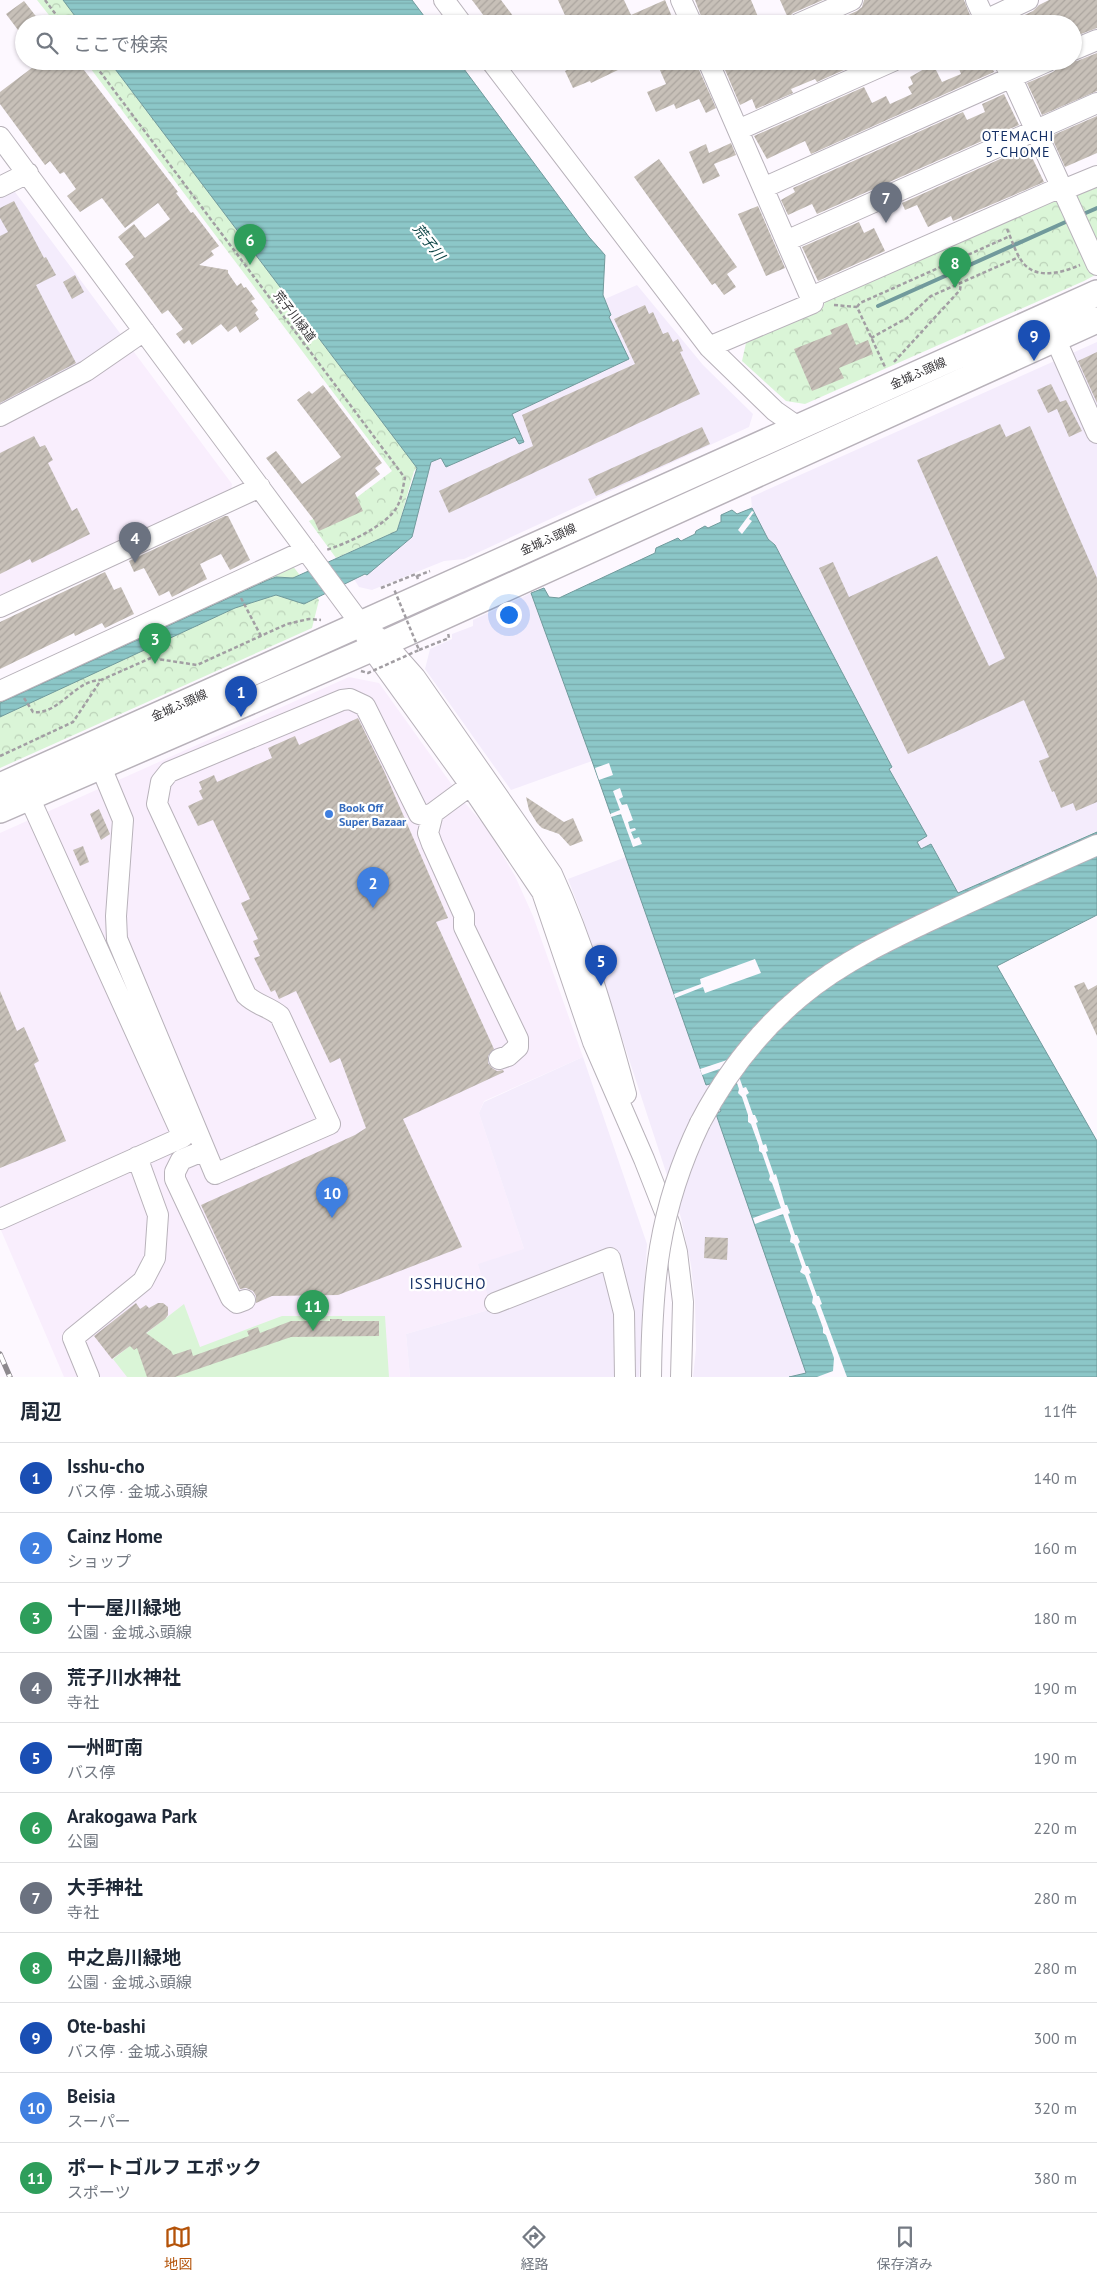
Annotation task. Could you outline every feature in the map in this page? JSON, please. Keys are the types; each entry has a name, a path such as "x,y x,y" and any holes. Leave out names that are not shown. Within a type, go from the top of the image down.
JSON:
{"main road":[{"name":"金城ふ頭線","path":"0,786 798,427 890,378 1097,293"},
{"name":"金城ふ頭線","path":"0,810 378,646 1097,320"}],"street":[{"path":"444,0 455,15"},
{"path":"682,0 688,15"},
{"path":"818,15 852,0"},
{"path":"976,0 981,15"},
{"path":"997,15 1028,0"},
{"path":"1082,46 1097,40"},
{"path":"498,70 709,348 775,410 798,427"},
{"path":"713,70 812,300"},
{"path":"738,130 873,70"},
{"path":"763,188 1006,70"},
{"path":"1008,70 1095,262"},
{"path":"786,241 1097,103"},
{"path":"0,137 360,623 378,646 415,676 542,892 592,1042 644,1159 670,1225 677,1252 683,1302 681,1377"},
{"path":"0,187 28,174"},
{"path":"709,348 812,300 1064,193 1097,176"},
{"path":"0,416 86,371 144,331"},
{"path":"1055,338 1097,433"},
{"path":"0,607 260,488"},
{"path":"0,691 311,556"},
{"path":"101,766 123,820 116,916 117,939 215,1174 330,1124 280,1016 275,1011 252,1001 246,996 157,804 161,782 169,772 342,700 350,699 365,706 419,814 426,816 433,813 476,781"},
{"path":"0,1219 183,1137 29,797"},
{"path":"433,813 428,833 432,844 464,915 464,927 518,1039 518,1047 508,1056 499,1059"},
{"path":"651,1377 654,1284 659,1242 672,1190 685,1153 711,1101 745,1053 775,1020 801,996 860,955 929,921 1097,844"},
{"path":"205,1150 181,1160 175,1172 176,1179 231,1298 237,1303 245,1300"},
{"path":"89,1377 73,1338 142,1281 155,1258 158,1215 137,1157"},
{"path":"494,1303 610,1258 624,1312 629,1377"}],"path":[{"path":"45,0 56,15"},
{"name":"荒子川緑道","path":"99,70 405,478 398,506 390,516 354,541 311,556"},
{"path":"857,307 860,302 1011,237 1025,266 1042,272 1063,273 1095,262"},
{"path":"871,338 907,318 931,296 1019,256"},
{"path":"857,307 890,378 960,290 962,283"},
{"path":"812,300 857,307"},
{"path":"381,588 416,574 418,579 410,582"},
{"path":"361,671 368,673 420,650 394,589 402,586"},
{"path":"246,606 261,636"},
{"path":"28,707 33,712 44,712 80,686 92,680 101,680 151,658 197,665 300,620 326,620"},
{"path":"0,756 73,722 101,680"}],"shaded area":[{"path":"12,188 134,352 0,425 0,194"},
{"path":"637,285 703,365 753,414 749,427 464,559 444,561 372,590 359,587 354,579 367,575 412,537 431,462 441,458 446,467 515,437 523,442 512,414 628,359 609,317 611,315 605,299"},
{"path":"1097,342 1097,831 958,893 931,845 921,849 917,841 926,836 889,768 892,766 775,545 768,539 752,508 751,497"},
{"path":"134,352 232,484 231,491 0,597 0,425"},
{"path":"531,593 592,761 511,790 425,669 430,649 452,639 452,634 473,626 473,620"},
{"path":"349,677 379,683 465,803 486,827 515,876 533,916 583,1057 484,1101 479,1113 524,1249 492,1309 406,1334 410,1377 64,1377 0,1228 0,833"},
{"path":"626,857 706,1085 710,1084 722,1112 716,1114 806,1373 789,1377 693,1377 696,1349 695,1302 691,1265 681,1218 582,916 568,879"},
{"path":"583,1057 647,1244 639,1377 410,1377 406,1334 492,1309 478,1264 524,1249 479,1113 484,1102"}],"green space":[{"path":"37,0 92,0 86,15 49,15"},
{"path":"92,70 116,70 417,468 414,471 397,531 336,558 309,521 356,498 392,471"},
{"path":"1097,182 1097,274 1084,281 805,404 786,401 742,361 746,343 823,308 827,295"},
{"path":"292,565 319,600 312,628 0,768 0,700"},
{"path":"184,1304 200,1347 282,1316 385,1316 389,1377 127,1377 113,1359"}],"water":[{"path":"63,0 412,0 423,15 74,15"},
{"name":"荒子川","path":"116,70 465,70 589,237 605,255 603,295 611,315 609,317 629,359 512,414 524,442 519,444 515,437 446,467 441,458 431,462 412,537 367,575 365,574 304,604 276,595 235,608 0,717 0,703 268,580 276,577 293,578 397,531 417,468"},
{"path":"752,508 768,539 775,545 892,767 889,769 927,836 917,842 921,849 931,844 958,893 1097,832 1097,915 997,966 1097,1141 1097,1377 789,1377 806,1373 716,1114 721,1111 710,1084 706,1085 531,593 544,588 549,597 559,598 655,553 656,548 678,538 681,541 705,526 708,528 721,522 721,515 732,510 737,514"}],"pier":[{"path":"752,511 754,512 749,519 752,521 742,534 738,530"},
{"path":"609,763 613,775 599,780 595,768"},
{"path":"620,788 623,797 619,799 622,805 627,804 633,820 628,822 630,829 635,828 636,830 631,832 634,839 639,837 642,844 633,847 621,814 611,817 610,814 620,810 613,791"},
{"path":"755,959 761,973 705,993 703,987 675,998 674,994 701,984 700,979"},
{"path":"730,1059 734,1062 743,1088 746,1087 749,1093 746,1095 753,1115 755,1115 758,1122 756,1123 763,1145 766,1144 768,1151 766,1152 774,1175 776,1174 785,1205 787,1205 790,1213 788,1214 795,1235 797,1235 800,1242 798,1244 806,1266 808,1266 811,1273 809,1274 822,1304 820,1305 847,1377 817,1377 833,1371 834,1358 826,1335 823,1333 815,1306 812,1303 813,1297 805,1275 800,1272 802,1267 794,1244 790,1242 791,1236 783,1214 755,1224 753,1218 781,1208 772,1183 769,1180 770,1176 762,1153 759,1151 751,1124 748,1122 748,1115 742,1097 738,1093 739,1089 731,1065 702,1075 700,1069"}],"building":[{"path":"472,0 501,0 512,15 483,15"},
{"path":"558,0 624,0 631,15 565,15"},
{"path":"665,0 671,15 631,15"},
{"path":"695,0 751,0 757,15 701,15"},
{"path":"780,0 823,0 791,15 787,15"},
{"path":"864,0 964,0 970,15 848,15 862,7"},
{"path":"1049,0 1097,0 1097,28 1082,34 1082,15 1024,15 1033,11 1039,5"},
{"path":"24,1 35,15 15,15 15,26 6,14"},
{"path":"1097,53 1097,91 1042,115 1027,83 1056,70 1082,70 1082,59"},
{"path":"29,70 84,70 178,192 176,193 191,213 193,212 219,246 211,251 214,255 199,265 228,270 237,286 241,283 255,299 251,301 258,310 255,313 259,319 240,333 236,326 228,332 221,324 192,345 189,340 184,344 176,334 183,329 168,310 162,314 125,264 134,257 118,237 134,224 145,238 170,219 158,203 125,228 102,198 80,212 67,196 76,189 64,172 60,174 50,161 45,165 0,104 0,92"},
{"path":"618,70 591,83 590,81 573,88 565,71"},
{"path":"660,70 699,70 716,108 706,113 699,99 676,109 674,104 656,112 647,92 666,84"},
{"path":"725,70 844,70 817,82 815,79 791,89 793,93 756,109 752,99 740,105"},
{"path":"922,70 936,70 942,82 961,74 959,70 993,70 994,72 811,154 805,141 767,159 754,136 864,87 872,103 886,96 890,104 912,94 908,87 913,84 910,77"},
{"path":"1004,94 1019,125 1002,132 1001,129 981,138 982,141 817,214 812,204 788,215 781,200 795,192 793,188 963,112 967,120 985,112 982,104"},
{"path":"1097,116 1097,153 1065,167 1051,136"},
{"path":"731,143 736,155 714,164 720,176 703,184 689,152 706,144 709,153"},
{"path":"1027,147 1044,182 953,221 951,216 928,227 917,205 905,210 902,203"},
{"path":"659,159 737,267 727,274 736,287 724,295 715,283 712,285 634,177"},
{"path":"14,201 44,258 46,257 56,275 36,285 76,363 0,403 0,236 8,232 0,218 0,208"},
{"path":"758,206 785,268 766,276 738,214"},
{"path":"859,222 864,233 874,228 885,251 818,281 802,247"},
{"path":"75,275 84,292 72,299 63,282"},
{"path":"645,305 649,314 653,312 663,334 668,332 673,342 678,339 683,351 680,352 700,394 449,513 439,491 533,446 522,415 635,364 614,319"},
{"path":"847,323 856,345 868,340 873,354 839,368 844,378 812,391 794,349 832,334 830,330"},
{"path":"1097,352 1097,403 1078,361"},
{"path":"1051,384 1060,402 1066,400 1082,431 1069,437 1057,409 1048,413 1037,390"},
{"path":"323,385 382,463 375,468 380,474 355,493 363,511 319,531 314,520 266,458 276,451 302,484 341,457 297,400 309,391 312,394"},
{"path":"1000,424 1006,437 1030,426 1097,578 1097,802 1076,811 1073,803 1061,808 1054,791 1052,792 1039,761 1049,757 1024,700 908,754 819,568 833,562 849,597 937,556 989,666 1005,658 917,460"},
{"path":"702,427 710,444 596,496 588,479"},
{"path":"34,436 40,447 45,445 53,460 48,463 72,511 77,508 90,534 32,563 30,559 0,574 0,453"},
{"path":"228,516 250,560 230,570 221,554 200,564 207,579 172,597 169,591 159,596 144,568 134,572 129,561"},
{"path":"105,572 114,590 121,587 134,614 105,628 102,623 75,636 74,633 0,669 0,622"},
{"path":"358,718 385,773 448,918 436,922 494,1049 488,1056 488,1063 497,1071 503,1070 504,1072 403,1119 462,1247 338,1295 272,1296 256,1303 256,1296 253,1291 246,1288 240,1289 201,1205 355,1135 366,1128 340,1058 330,1063 296,991 279,999 275,990 271,992 254,958 260,956 253,941 258,939 241,903 250,899 213,820 198,826 188,806 203,799 199,791 202,789 199,782 214,775 217,782 272,758 268,748 295,736 299,745"},
{"path":"526,797 564,822 573,818 583,841 570,846 559,834 542,828 529,810"},
{"path":"99,809 110,834 101,840 90,814"},
{"path":"83,846 89,862 80,866 73,850"},
{"path":"1084,982 1088,990 1097,985 1097,1036 1074,986"},
{"path":"0,991 17,1031 24,1027 39,1061 34,1064 66,1141 0,1168"},
{"path":"705,1237 728,1238 727,1260 704,1258"},
{"path":"136,1303 140,1309 146,1305 149,1308 158,1303 163,1303 168,1307 168,1315 165,1319 146,1333 171,1351 173,1355 191,1349 193,1356 249,1336 247,1331 258,1327 260,1333 291,1321 330,1321 330,1319 342,1319 342,1321 379,1321 379,1336 291,1337 175,1377 147,1377 137,1348 134,1350 130,1346 112,1359 94,1336"}],"waterway":[{"path":"1081,215 1097,208"},
{"path":"878,306 1070,220"}],"railway":[{"path":"0,1354 10,1377"}],"place":[{"name":"大手神社","path":"886,223"},
{"name":"Arakogawa Park","path":"250,265"},
{"name":"中之島川緑地","path":"955,288"},
{"name":"Ote-bashi","path":"1034,361"},
{"name":"荒子川水神社","path":"135,563"},
{"name":"十一屋川緑地","path":"155,664"},
{"name":"Isshu-cho","path":"241,717"},
{"name":"Book Off Super Bazaar","path":"329,814"},
{"name":"Cainz Home","path":"373,908"},
{"name":"一州町南","path":"601,986"},
{"name":"Beisia","path":"332,1218"},
{"name":"ポートゴルフ エポック","path":"313,1331"}],"district":[{"name":"OTEMACHI 5-CHOME","path":"1018,144"},
{"name":"ISSHUCHO","path":"448,1283"}]}
